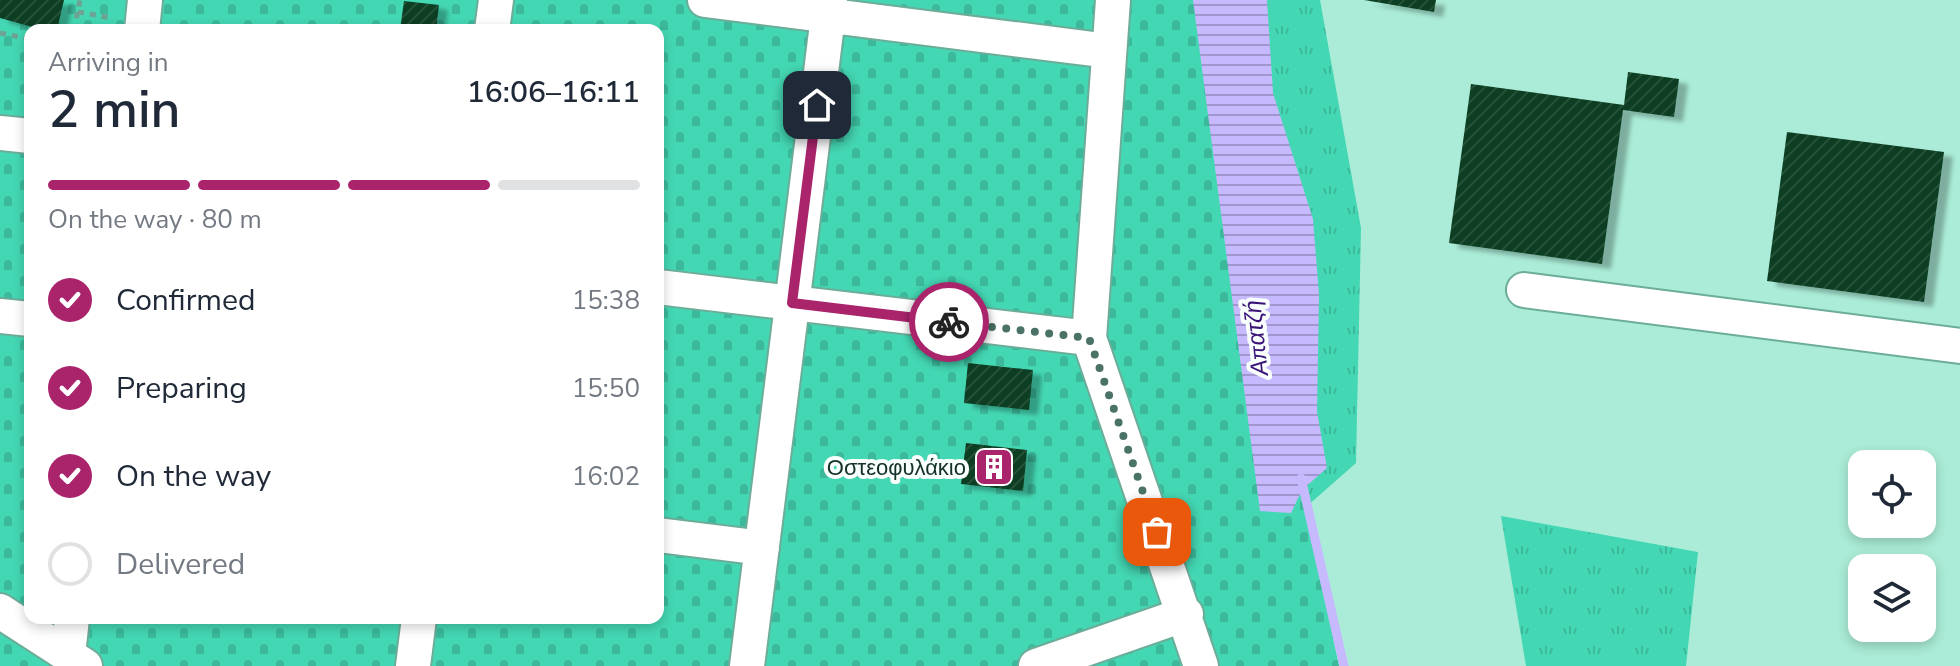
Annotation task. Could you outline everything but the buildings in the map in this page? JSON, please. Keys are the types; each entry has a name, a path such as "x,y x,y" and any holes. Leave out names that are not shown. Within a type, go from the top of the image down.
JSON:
{"lane":[{"path":"143,24 145,0"},
{"path":"493,24 496,0"},
{"path":"705,0 829,8 1109,51"},
{"path":"1113,0 1089,338 1186,614 1201,666"},
{"path":"747,666 829,8"},
{"path":"0,133 24,135"},
{"path":"664,288 1089,338"},
{"path":"1524,290 1960,346"},
{"path":"0,316 24,318"},
{"path":"664,536 762,548"},
{"path":"0,611 76,661"},
{"path":"1036,666 1186,614"},
{"path":"73,624 76,661"},
{"path":"413,666 418,624"}],"path":[{"path":"75,24 80,0"},
{"path":"0,33 24,38"}],"green space":[{"path":"0,0 1199,0 1339,666 0,666"},
{"path":"1187,0 1320,0 1361,228 1356,463 1306,507"},
{"path":"1501,516 1698,552 1686,666 1526,666"}],"water":[{"path":"1193,0 1267,0 1273,93 1313,219 1319,295 1317,412 1327,468 1302,490 1291,513 1260,511"}],"waterway":[{"name":"Απατζή","path":"1301,478 1344,666"}],"way so far":[{"path":"949,322 1089,338 1157,532"}],"place":[{"name":"Οστεοφυλάκιο","path":"994,467"}],"route":[{"path":"817,105 792,303 949,322"}]}
